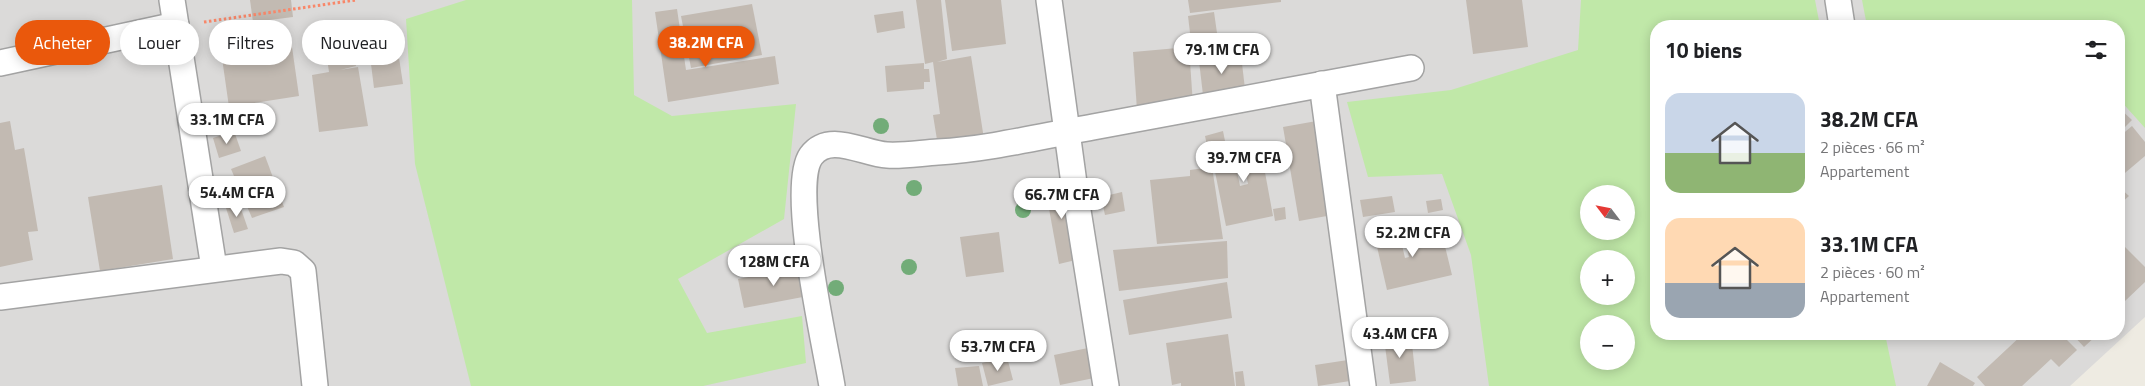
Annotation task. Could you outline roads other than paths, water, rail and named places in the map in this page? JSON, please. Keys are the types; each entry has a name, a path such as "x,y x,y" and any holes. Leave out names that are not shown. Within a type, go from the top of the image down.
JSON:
{"street":[{"path":"172,0 175,20"},
{"path":"1049,0 1106,386"},
{"path":"1838,0 1841,20"},
{"path":"0,63 120,37"},
{"path":"182,65 214,268"},
{"path":"832,386 806,237 803,190 804,175 810,157 818,149 830,145 849,146 886,155 951,152 1411,68"},
{"path":"1322,84 1363,386"},
{"path":"0,297 214,268 282,261 294,263 303,271 315,386"}]}
